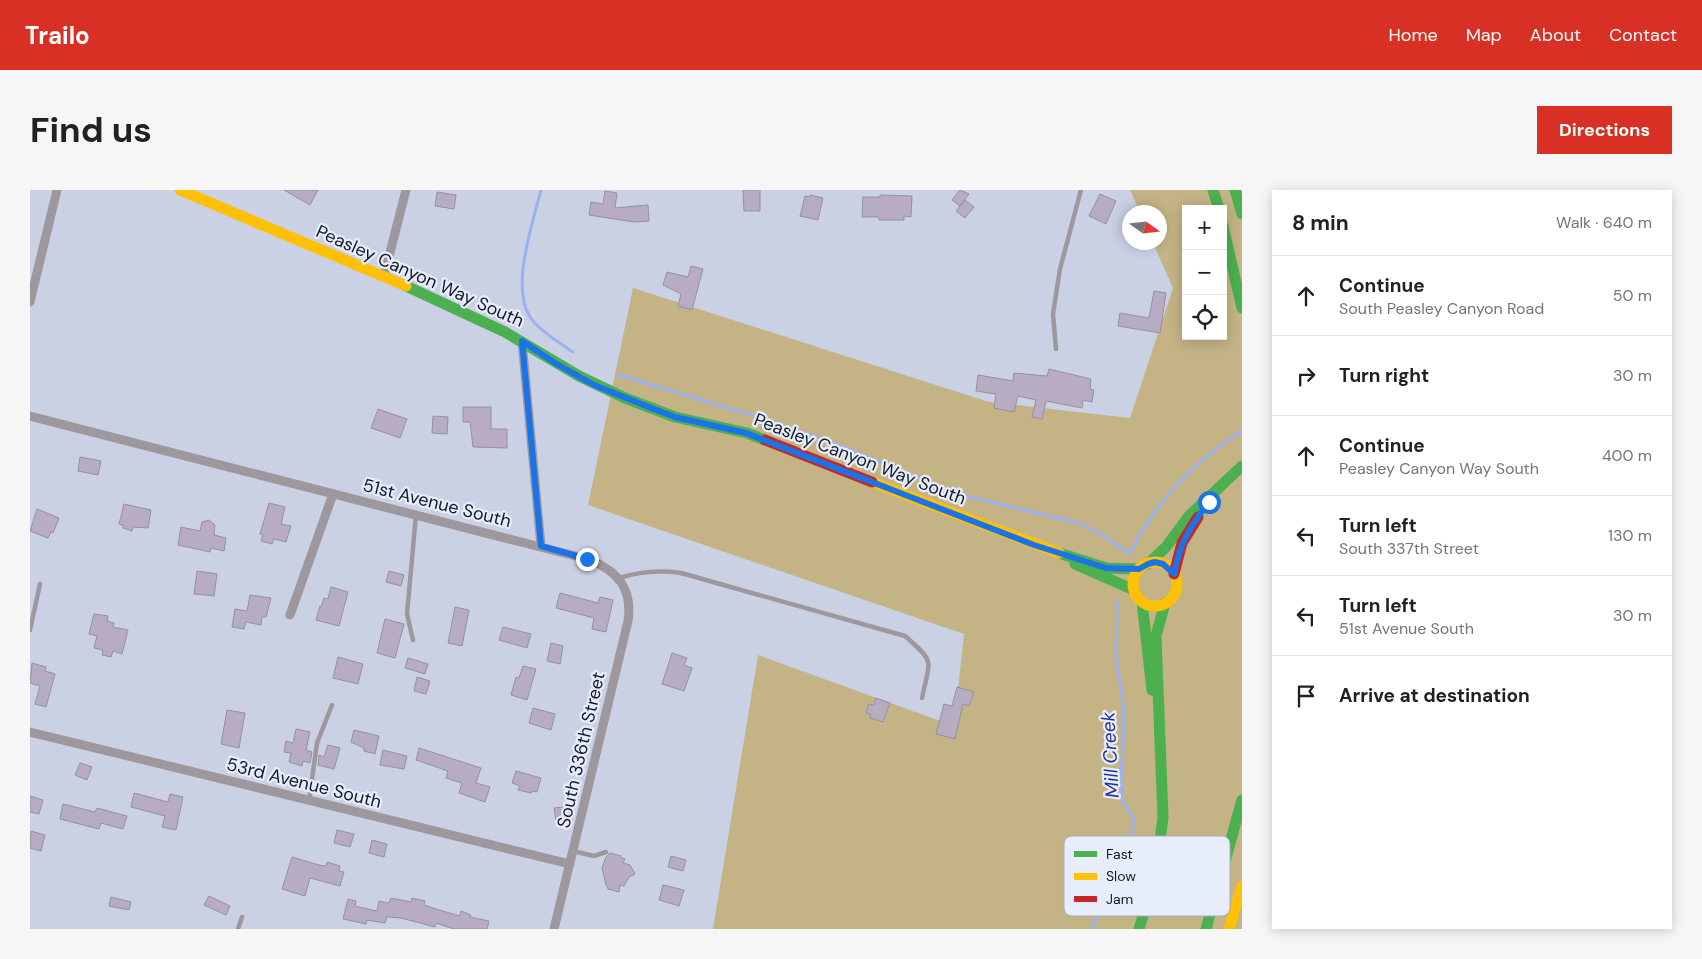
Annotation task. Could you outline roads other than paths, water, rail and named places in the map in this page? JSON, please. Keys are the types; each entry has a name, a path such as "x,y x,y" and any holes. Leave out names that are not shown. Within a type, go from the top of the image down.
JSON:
{"main road":[{"name":"Peasley Canyon Way South","path":"180,190 384,276 522,341 571,372 625,398 675,417 746,433 1034,545 1106,568 1143,566"},
{"path":"1213,190 1217,205"},
{"path":"1235,190 1242,214"},
{"path":"1227,243 1242,308"},
{"path":"1159,719 1149,676 1142,602 1134,590 1134,579 1143,566 1166,547 1189,516 1239,468"},
{"path":"1142,602 1154,606 1165,603 1170,599 1176,587 1174,574 1179,552 1188,531 1239,468"},
{"name":"Peasley Canyon Way South","path":"1034,545 1092,573 1115,580 1134,590"},
{"path":"1143,566 1163,564 1174,574"},
{"path":"1161,836 1163,818 1156,636 1165,603"},
{"path":"1230,843 1242,800"},
{"path":"1229,929 1242,886"},
{"path":"1139,929 1143,916"},
{"path":"1206,929 1210,916"}],"street":[{"path":"30,302 57,190"},
{"path":"384,276 406,190"},
{"path":"30,259 40,261"},
{"path":"522,341 541,546"},
{"name":"51st Avenue South","path":"30,416 541,546 598,563 620,578"},
{"path":"290,615 333,494"},
{"name":"South 336th Street","path":"554,929 629,615 630,608 620,578"},
{"name":"53rd Avenue South","path":"30,732 570,864"}],"lane":[{"path":"1056,349 1053,314 1060,269 1081,190"},
{"path":"414,640 407,614 416,515"},
{"path":"620,578 636,573 662,571 681,573 905,636 928,657 929,666 922,698"},
{"path":"30,630 40,584"},
{"path":"309,801 317,743 332,705"},
{"path":"573,851 594,856 606,852"},
{"path":"238,929 242,917"}],"waterway":[{"path":"541,190 528,238 522,276 523,293 526,308 537,326 573,352"},
{"path":"619,375 768,420 833,443 962,495 1079,523 1106,537 1130,554 1151,517 1177,485 1207,456 1242,431"},
{"name":"Mill Creek","path":"1117,600 1116,657 1123,701 1124,726 1121,782 1123,802 1134,819 1130,836"},
{"name":"Mill Creek","path":"1092,929 1097,916"}]}
